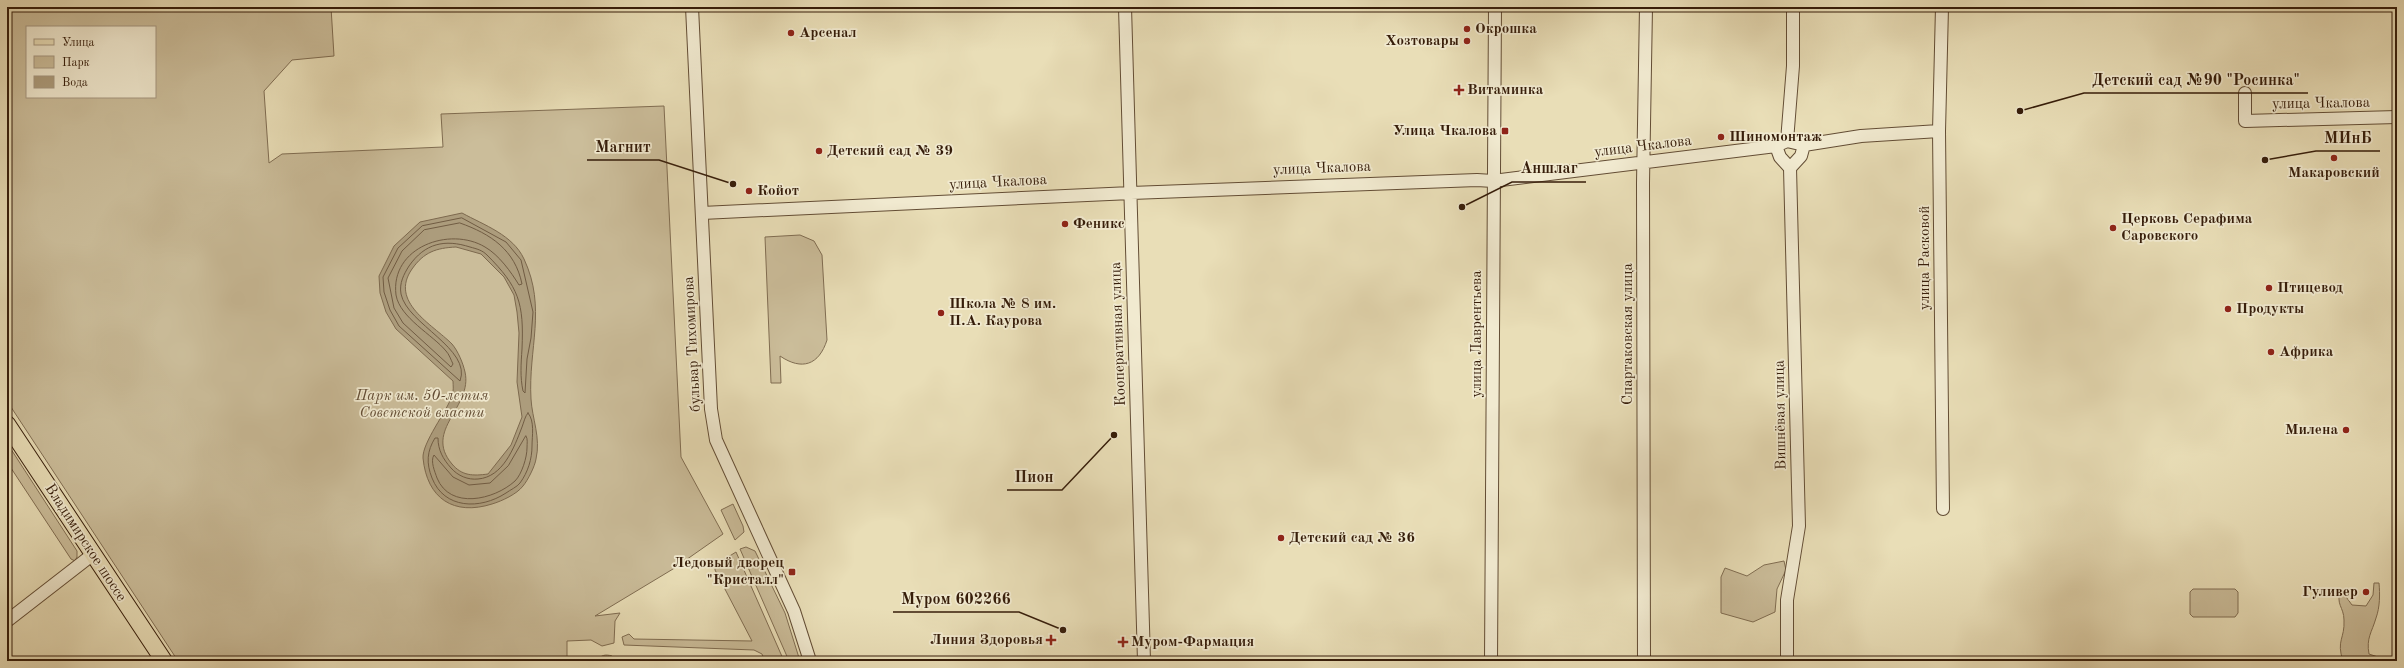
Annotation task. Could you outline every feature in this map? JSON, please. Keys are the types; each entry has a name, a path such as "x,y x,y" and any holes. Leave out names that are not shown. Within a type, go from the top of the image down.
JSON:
{"main road":[{"name":"Владимирское шоссе","path":"7,424 92,555 164,661"}],"street":[{"name":"бульвар Тихомирова","path":"692,7 711,410 716,440 794,611 810,661"},
{"name":"Кооперативная улица","path":"1125,7 1132,193 1144,661"},
{"name":"улица Лаврентьева","path":"1491,661 1494,7"},
{"name":"Спартаковская улица","path":"1644,661 1644,163 1646,7"},
{"path":"1793,7 1793,66 1780,157 1790,168 1801,156 1804,145"},
{"name":"улица Расковой","path":"1942,7 1939,131 1943,510"},
{"name":"улица Чкалова","path":"2245,93 2245,121 2397,117"},
{"name":"улица Чкалова","path":"702,213 1132,193 1476,180 1494,181 1644,163 1782,143 1804,145 1861,136 1939,131"},
{"name":"Вишнёвая улица","path":"1786,661 1787,600 1799,526 1790,168"},
{"path":"7,621 92,555"}],"green space":[{"name":"Парк им. 50-летия Советской власти","path":"7,7 331,7 334,56 292,60 264,91 269,163 282,154 443,147 441,114 664,106 681,457 723,534 673,569 595,616 620,613 615,621 614,643 602,646 591,640 567,641 567,661 178,661 7,401"},
{"path":"800,235 814,241 822,255 827,340 819,355 809,363 796,363 788,361 780,356 781,383 771,383 765,237"},
{"path":"7,443 77,551 75,561 71,559 7,462"},
{"path":"733,504 743,526 744,532 735,540 721,510"},
{"path":"746,547 755,551 785,613 800,661 789,661 740,549"},
{"path":"736,552 784,661 765,661 762,654 754,650 624,645 622,637 629,634 634,639 752,641 715,570 715,565"},
{"path":"1784,561 1786,570 1777,589 1775,612 1753,622 1721,613 1721,577 1725,568 1747,576 1764,565"},
{"path":"2374,583 2379,583 2380,592 2377,614 2369,639 2368,648 2369,654 2378,657 2378,661 2343,661 2340,648 2344,626 2344,616 2339,602 2339,595 2341,590 2352,605 2366,606 2373,595"},
{"path":"2193,589 2235,589 2238,592 2238,613 2235,617 2193,617 2190,614 2190,592"},
{"path":"607,655 612,656 614,661 597,661 600,657"}],"water":[{"path":"462,213 488,226 513,243 524,259 531,277 536,312 531,399 536,428 537,451 533,469 523,486 509,497 492,504 466,508 455,506 445,501 437,494 430,484 423,458 424,452 430,436 452,396 453,381 396,329 386,312 380,293 379,276 394,246 420,222","holes":["456,247 481,254 504,277 514,295 519,333 517,382 522,417 511,445 488,474 473,475 460,471 452,464 445,452 443,440 445,429 457,408 466,385 462,361 452,344 424,320 409,302 406,292 406,281 417,263 426,255 436,250"]}],"place":[{"name":"Окрошка","path":"1467,29"},
{"name":"Арсенал","path":"791,33"},
{"name":"Хозтовары","path":"1467,41"},
{"name":"Витаминка","path":"1459,90"},
{"name":"Детский сад №90 \"Росинка\"","path":"2020,111"},
{"name":"Улица Чкалова","path":"1505,131"},
{"name":"Шиномонтаж","path":"1721,137"},
{"name":"Детский сад № 39","path":"819,151"},
{"name":"Макаровский","path":"2334,158"},
{"name":"МИнБ","path":"2265,160"},
{"name":"Магнит","path":"733,184"},
{"name":"Койот","path":"749,191"},
{"name":"Аншлаг","path":"1462,207"},
{"name":"Феникс","path":"1065,224"},
{"name":"Церковь Серафима Саровского","path":"2113,228"},
{"name":"Птицевод","path":"2269,288"},
{"name":"Продукты","path":"2228,309"},
{"name":"Школа № 8 им. П.А. Каурова","path":"941,313"},
{"name":"Африка","path":"2271,352"},
{"name":"Милена","path":"2346,430"},
{"name":"Пион","path":"1114,435"},
{"name":"Детский сад № 36","path":"1281,538"},
{"name":"Ледовый дворец \"Кристалл\"","path":"792,572"},
{"name":"Гуливер","path":"2366,592"},
{"name":"Муром 602266","path":"1063,630"},
{"name":"Линия Здоровья","path":"1051,640"},
{"name":"Муром-Фармация","path":"1123,642"}]}
